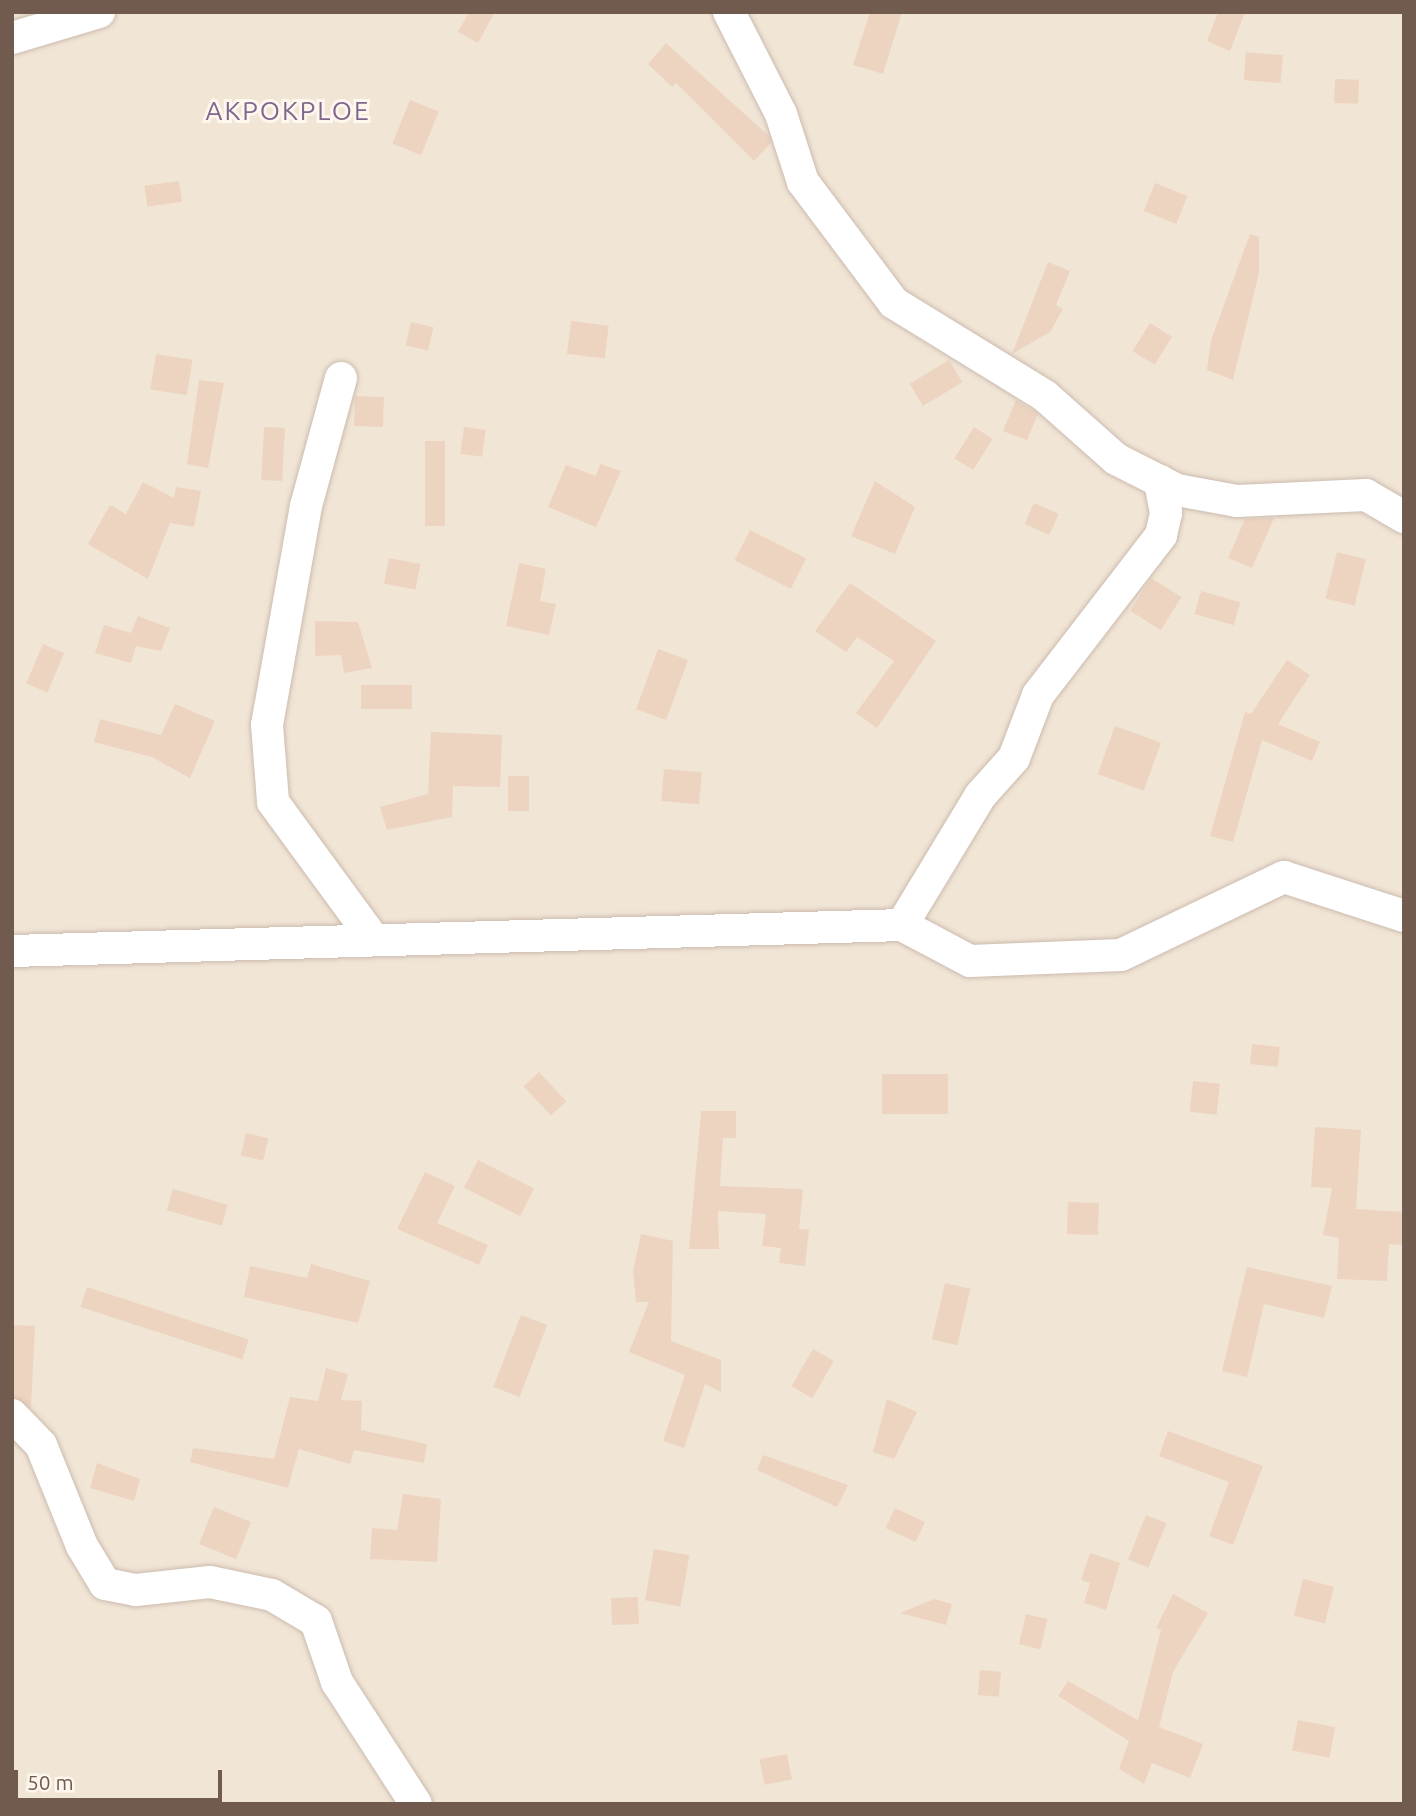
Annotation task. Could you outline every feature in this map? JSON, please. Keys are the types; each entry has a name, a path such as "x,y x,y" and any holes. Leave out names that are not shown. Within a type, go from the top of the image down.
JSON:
{"street":[{"path":"12,38 99,12"},
{"path":"729,12 781,114 803,182 894,303 1045,396 1116,458 1160,481 1237,501 1366,495 1404,517"},
{"path":"341,378 306,506 267,724 273,802 374,940"},
{"path":"902,925 980,796 1014,758 1038,695 1161,535 1166,513 1160,481"},
{"path":"12,951 902,925 970,961 1121,955 1284,877 1404,916"},
{"path":"12,1415 41,1444 82,1546 106,1584 136,1590 210,1582 272,1595 316,1621 337,1682 416,1804"}],"shaded area":[{"path":"12,12 1404,12 1404,1804 12,1804"}],"building":[{"path":"469,12 495,12 478,43 458,32"},
{"path":"870,12 902,12 883,74 853,65"},
{"path":"1218,12 1245,12 1230,51 1207,41"},
{"path":"666,43 769,136 771,143 754,161 676,83 672,87 648,64"},
{"path":"1246,52 1283,55 1280,83 1244,80"},
{"path":"1335,79 1359,80 1358,104 1334,103"},
{"path":"410,100 439,112 421,155 392,144"},
{"path":"179,181 182,202 147,207 144,186"},
{"path":"1155,183 1187,196 1176,224 1144,211"},
{"path":"1250,234 1259,237 1259,273 1233,380 1207,370 1211,340"},
{"path":"1048,262 1070,271 1056,305 1063,309 1050,332 1012,354"},
{"path":"571,321 609,326 605,358 567,354"},
{"path":"411,322 433,327 428,351 406,345"},
{"path":"1150,323 1172,337 1155,365 1133,351"},
{"path":"156,354 193,360 187,395 150,390"},
{"path":"949,360 962,382 923,406 910,384"},
{"path":"199,380 224,383 208,468 187,464"},
{"path":"355,396 384,397 383,427 354,426"},
{"path":"1016,400 1038,414 1027,440 1003,431"},
{"path":"264,427 285,428 282,481 261,480"},
{"path":"464,427 486,430 482,457 460,454"},
{"path":"974,427 993,439 973,470 954,458"},
{"path":"425,441 445,441 445,526 425,526"},
{"path":"600,464 621,471 596,527 548,507 566,465 596,476"},
{"path":"875,481 915,507 895,554 851,536"},
{"path":"143,482 174,498 176,487 201,491 194,527 170,523 148,579 88,544 110,505 126,514"},
{"path":"1034,503 1059,514 1049,535 1025,524"},
{"path":"1274,518 1252,568 1228,558 1245,519"},
{"path":"750,530 806,559 791,589 735,560"},
{"path":"1337,552 1366,559 1354,606 1325,599"},
{"path":"389,558 420,564 415,590 384,584"},
{"path":"519,563 546,569 540,601 556,604 549,635 506,626"},
{"path":"1151,578 1182,597 1161,630 1130,611"},
{"path":"850,583 936,641 877,728 856,713 894,661 857,637 846,652 815,631"},
{"path":"1201,591 1240,602 1234,625 1194,614"},
{"path":"138,616 170,628 161,651 136,646 131,663 95,653 104,625 131,633"},
{"path":"315,621 358,622 372,668 344,673 341,655 315,656"},
{"path":"43,644 64,653 47,693 26,684"},
{"path":"658,649 688,660 666,720 636,709"},
{"path":"1287,660 1310,675 1278,724 1320,742 1312,761 1262,740 1233,842 1210,836 1245,712 1251,714"},
{"path":"361,685 412,685 412,709 361,709"},
{"path":"175,704 215,721 190,778 152,757 94,742 100,719 161,735"},
{"path":"1115,726 1161,743 1144,791 1098,774"},
{"path":"431,732 502,735 500,787 453,786 452,817 387,830 380,807 428,794"},
{"path":"664,769 702,772 699,804 661,801"},
{"path":"508,776 529,776 529,811 508,811"},
{"path":"1252,1044 1280,1047 1278,1067 1250,1064"},
{"path":"539,1072 566,1101 551,1116 524,1086"},
{"path":"882,1074 948,1074 948,1114 882,1114"},
{"path":"1193,1081 1220,1084 1217,1115 1190,1112"},
{"path":"701,1111 736,1111 736,1138 723,1138 720,1186 803,1189 799,1229 809,1230 805,1266 779,1263 781,1248 762,1246 766,1214 718,1211 719,1249 689,1249"},
{"path":"1315,1127 1361,1130 1356,1209 1404,1212 1404,1245 1389,1244 1387,1281 1337,1279 1339,1238 1323,1235 1332,1188 1311,1187"},
{"path":"246,1133 268,1138 263,1161 241,1155"},
{"path":"478,1160 534,1189 520,1216 464,1188"},
{"path":"425,1172 455,1186 437,1223 488,1245 479,1265 397,1229"},
{"path":"173,1189 228,1205 222,1226 167,1210"},
{"path":"1068,1202 1099,1203 1098,1235 1067,1234"},
{"path":"641,1234 673,1241 671,1341 721,1360 721,1392 705,1384 684,1448 663,1441 685,1375 629,1352 649,1302 636,1302 633,1271"},
{"path":"311,1264 370,1281 358,1323 244,1297 250,1266 307,1278"},
{"path":"1247,1267 1332,1286 1324,1318 1264,1304 1247,1377 1222,1371"},
{"path":"945,1283 970,1289 957,1345 932,1340"},
{"path":"87,1287 249,1340 242,1360 81,1307"},
{"path":"521,1315 547,1325 520,1397 493,1387"},
{"path":"12,1325 35,1326 31,1408 12,1397"},
{"path":"813,1349 834,1361 812,1398 792,1386"},
{"path":"326,1368 348,1374 341,1400 362,1401 361,1430 427,1444 424,1463 354,1450 350,1464 299,1449 288,1488 190,1462 193,1448 274,1459 290,1397 318,1401"},
{"path":"887,1399 917,1412 894,1459 873,1452"},
{"path":"1168,1431 1263,1466 1233,1545 1209,1536 1229,1482 1159,1456"},
{"path":"763,1455 848,1485 837,1507 757,1470"},
{"path":"97,1463 140,1479 134,1501 90,1488"},
{"path":"403,1494 441,1499 437,1562 370,1559 372,1528 397,1530"},
{"path":"214,1507 251,1522 236,1559 199,1544"},
{"path":"895,1508 925,1522 916,1542 886,1528"},
{"path":"1146,1515 1166,1523 1148,1568 1128,1560"},
{"path":"654,1549 689,1555 680,1606 645,1600"},
{"path":"1090,1553 1120,1563 1106,1610 1084,1603 1090,1583 1081,1580"},
{"path":"1303,1579 1334,1587 1325,1624 1294,1616"},
{"path":"1173,1594 1208,1613 1173,1672 1159,1727 1203,1744 1190,1778 1152,1763 1144,1784 1119,1769 1129,1741 1058,1696 1068,1681 1138,1720 1161,1630 1156,1628"},
{"path":"638,1597 639,1624 612,1625 611,1598"},
{"path":"934,1599 952,1604 946,1625 900,1613"},
{"path":"1026,1614 1047,1619 1040,1649 1019,1644"},
{"path":"980,1670 1001,1672 999,1697 978,1695"},
{"path":"1298,1720 1335,1727 1329,1758 1292,1750"},
{"path":"787,1754 792,1780 764,1785 760,1759"}],"district":[{"name":"AKPOKPLOE","path":"288,111"}]}
